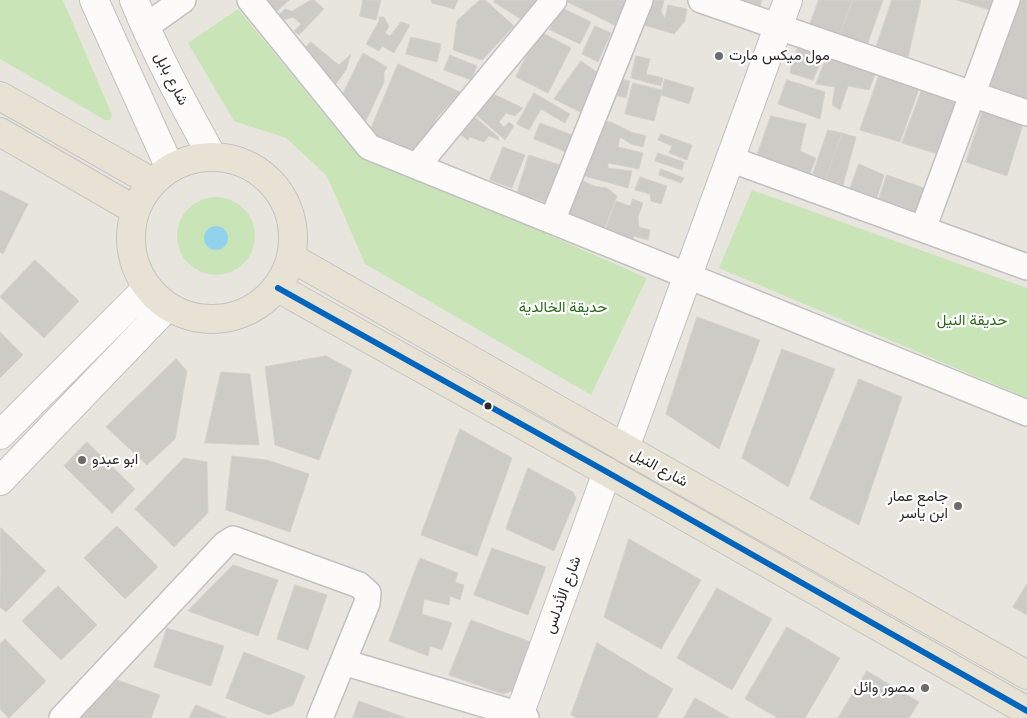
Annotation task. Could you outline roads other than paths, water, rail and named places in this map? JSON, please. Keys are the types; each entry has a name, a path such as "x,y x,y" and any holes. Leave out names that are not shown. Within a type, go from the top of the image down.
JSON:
{"main road":[{"path":"0,96 161,175"},
{"path":"0,132 135,210"},
{"path":"212,156 250,165 271,180 286,201 294,224 292,258 278,288 254,309 228,319 198,319 167,307 147,288 134,262 130,240 135,210 161,175 182,162 212,156"},
{"name":"شارع النيل","path":"292,258 1027,675"},
{"name":"شارع النيل","path":"278,288 607,472 1027,711"}],"street":[{"path":"94,0 161,175"},
{"name":"شارع بابل","path":"134,0 145,27 212,156"},
{"path":"145,27 184,0"},
{"path":"250,0 369,146 1027,414"},
{"path":"417,166 554,0"},
{"path":"552,221 640,0"},
{"path":"701,0 777,28 1027,113"},
{"path":"624,448 788,0"},
{"path":"923,229 1007,0"},
{"path":"730,159 1027,267"},
{"path":"0,435 147,288"},
{"path":"0,481 167,307"},
{"name":"شارع الأندلس","path":"521,717 607,472"},
{"path":"62,718 225,544 233,539 359,586 368,593 367,603 320,718"},
{"path":"343,662 521,717"}],"water":[{"path":"216,226 224,230 228,238 224,246 216,250 208,246 204,238 208,230"}],"place":[{"name":"مول ميكس مارت","path":"719,56"},
{"name":"ابو عبدو","path":"82,460"},
{"name":"جامع عمار ابن ياسر","path":"958,506"},
{"name":"مصور وائل","path":"925,688"}],"park label":[{"name":"حديقة الخالدية","path":"563,308"},
{"name":"حديقة النيل","path":"972,321"}]}
